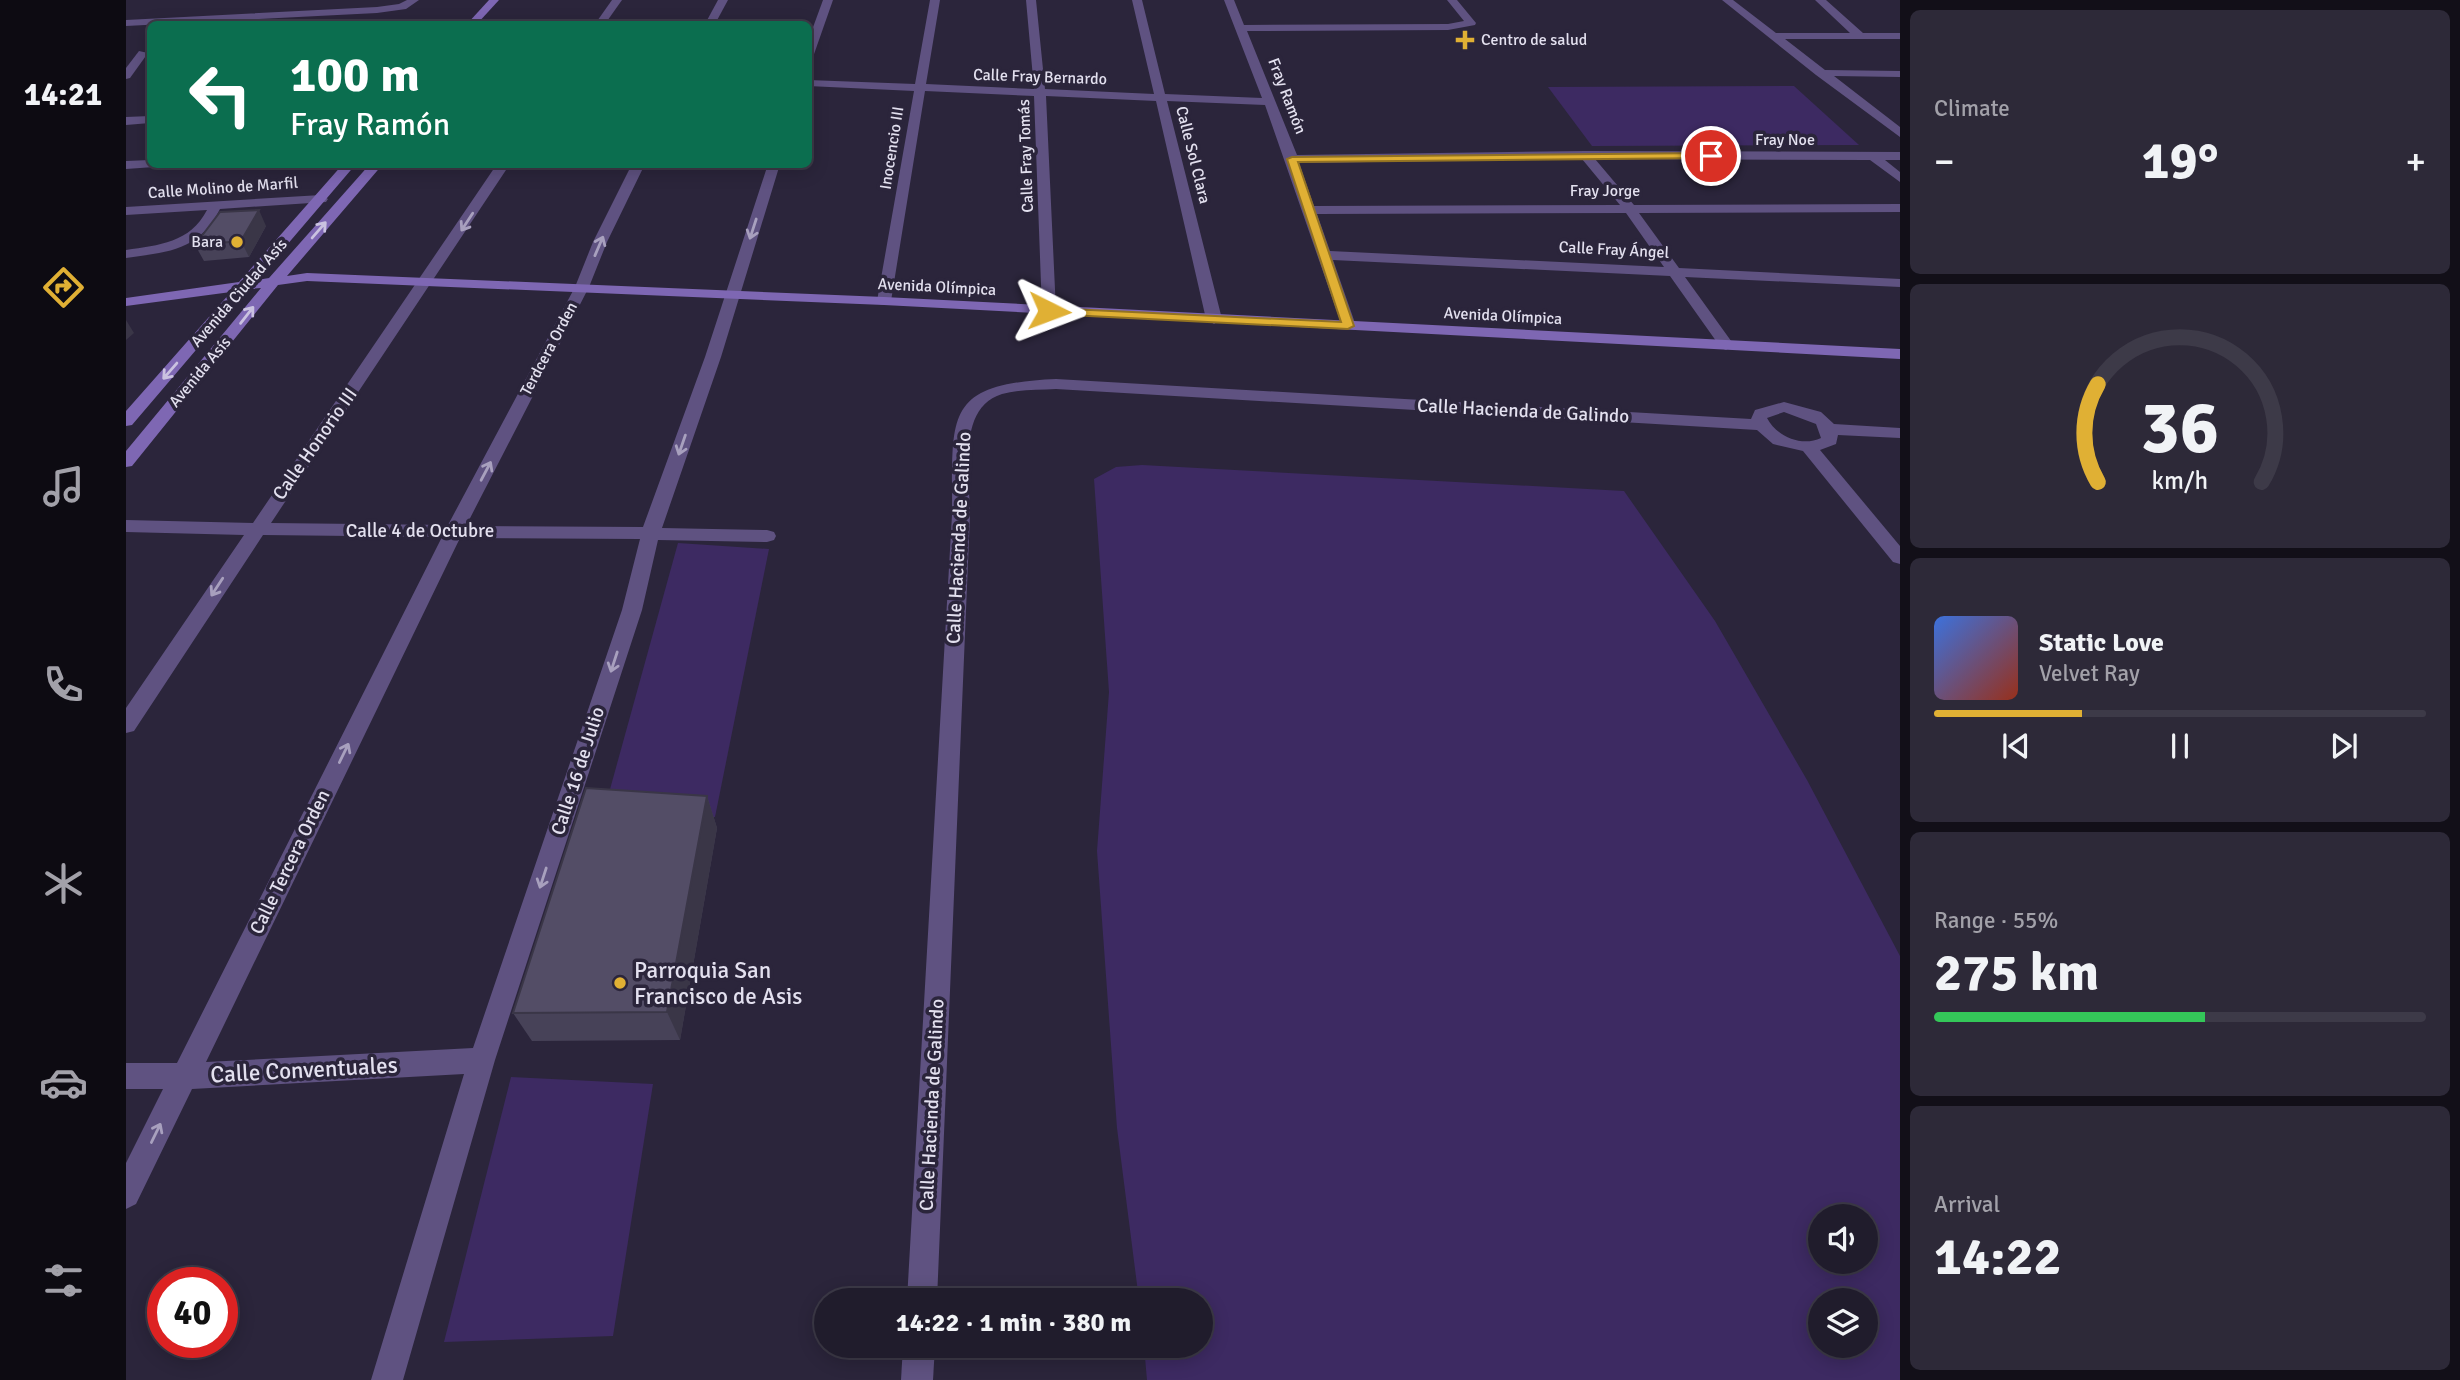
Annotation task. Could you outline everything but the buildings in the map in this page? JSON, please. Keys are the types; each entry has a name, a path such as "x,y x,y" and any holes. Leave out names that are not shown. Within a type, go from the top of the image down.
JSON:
{"street":[{"path":"163,21 385,9 402,7 414,0"},
{"path":"475,21 494,0"},
{"path":"602,21 618,0"},
{"path":"712,21 723,0"},
{"path":"812,46 828,0"},
{"name":"Inocencio III","path":"884,301 935,0"},
{"name":"Calle Fray Tomás","path":"1031,0 1040,94 1049,311"},
{"name":"Calle Sol Clara","path":"1137,0 1214,318"},
{"name":"Fray Ramón","path":"1229,0 1292,159 1348,326"},
{"path":"1242,28 1468,25 1471,21 1452,0"},
{"path":"1727,0 1900,133"},
{"path":"1820,0 1860,37"},
{"path":"126,23 147,22"},
{"path":"1772,36 1900,36"},
{"path":"126,54 147,53"},
{"path":"126,76 147,53"},
{"path":"1820,73 1900,74"},
{"name":"Calle Fray Bernardo","path":"812,83 1270,102"},
{"path":"1882,119 1900,119"},
{"path":"126,121 147,120"},
{"path":"1585,155 1630,209 1726,345"},
{"name":"Fray Noe","path":"1292,159 1585,155 1900,156"},
{"path":"1873,156 1900,178"},
{"path":"126,165 147,164"},
{"name":"Avenida Ciudad Asís","path":"126,421 347,168"},
{"name":"Avenida Ciudad Asís","path":"274,281 374,168"},
{"name":"Calle Honorio III","path":"126,725 255,530 428,281 501,168"},
{"name":"Terdcera Orden","path":"454,531 582,287 600,242 637,168"},
{"name":"Calle 16 de Julio","path":"387,1380 482,1060 632,610 651,532 773,168"},
{"name":"Calle Molino de Marfil","path":"126,211 321,199"},
{"path":"126,254 160,249 190,238 204,226 216,205"},
{"name":"Fray Jorge","path":"1310,210 1900,208"},
{"name":"Calle Fray Ángel","path":"1325,255 1900,283"},
{"name":"Avenida Olímpica","path":"126,289 259,270 286,269 307,277"},
{"name":"Avenida Olímpica","path":"126,302 307,277 884,301 1900,354"},
{"name":"Avenida Asís","path":"126,462 274,281"},
{"name":"Calle Hacienda de Galindo","path":"923,1288 963,439 965,416 971,404 1002,387 1056,384 1760,425"},
{"path":"1784,407 1807,412 1830,429 1830,440 1808,447 1784,442 1760,425 1761,414 1784,407"},
{"path":"1830,429 1900,433"},
{"path":"1808,447 1900,558"},
{"name":"Calle 4 de Octubre","path":"126,526 255,530 651,532 767,536"},
{"name":"Calle Tercera Orden","path":"126,1194 454,531"},
{"name":"Calle Conventuales","path":"126,1076 183,1076 482,1060"},
{"path":"917,1380 918,1358"}],"shaded area":[{"path":"1794,86 1859,145 1592,146 1548,87"},
{"path":"1142,465 1624,491 1715,621 1807,780 1900,956 1900,1380 1147,1380 1145,1358 1213,1358 1213,1288 1137,1288 1117,1128 1097,851 1109,692 1094,479 1116,467"},
{"path":"678,543 769,549 715,817 604,811"},
{"path":"511,1077 653,1084 613,1336 444,1342"}],"place":[{"name":"Centro de salud","path":"1465,40"},
{"name":"Bara","path":"237,242"},
{"name":"Parroquia San Francisco de Asis","path":"620,983"}],"route":[{"path":"1049,311 1348,326 1292,159 1711,156"}]}
